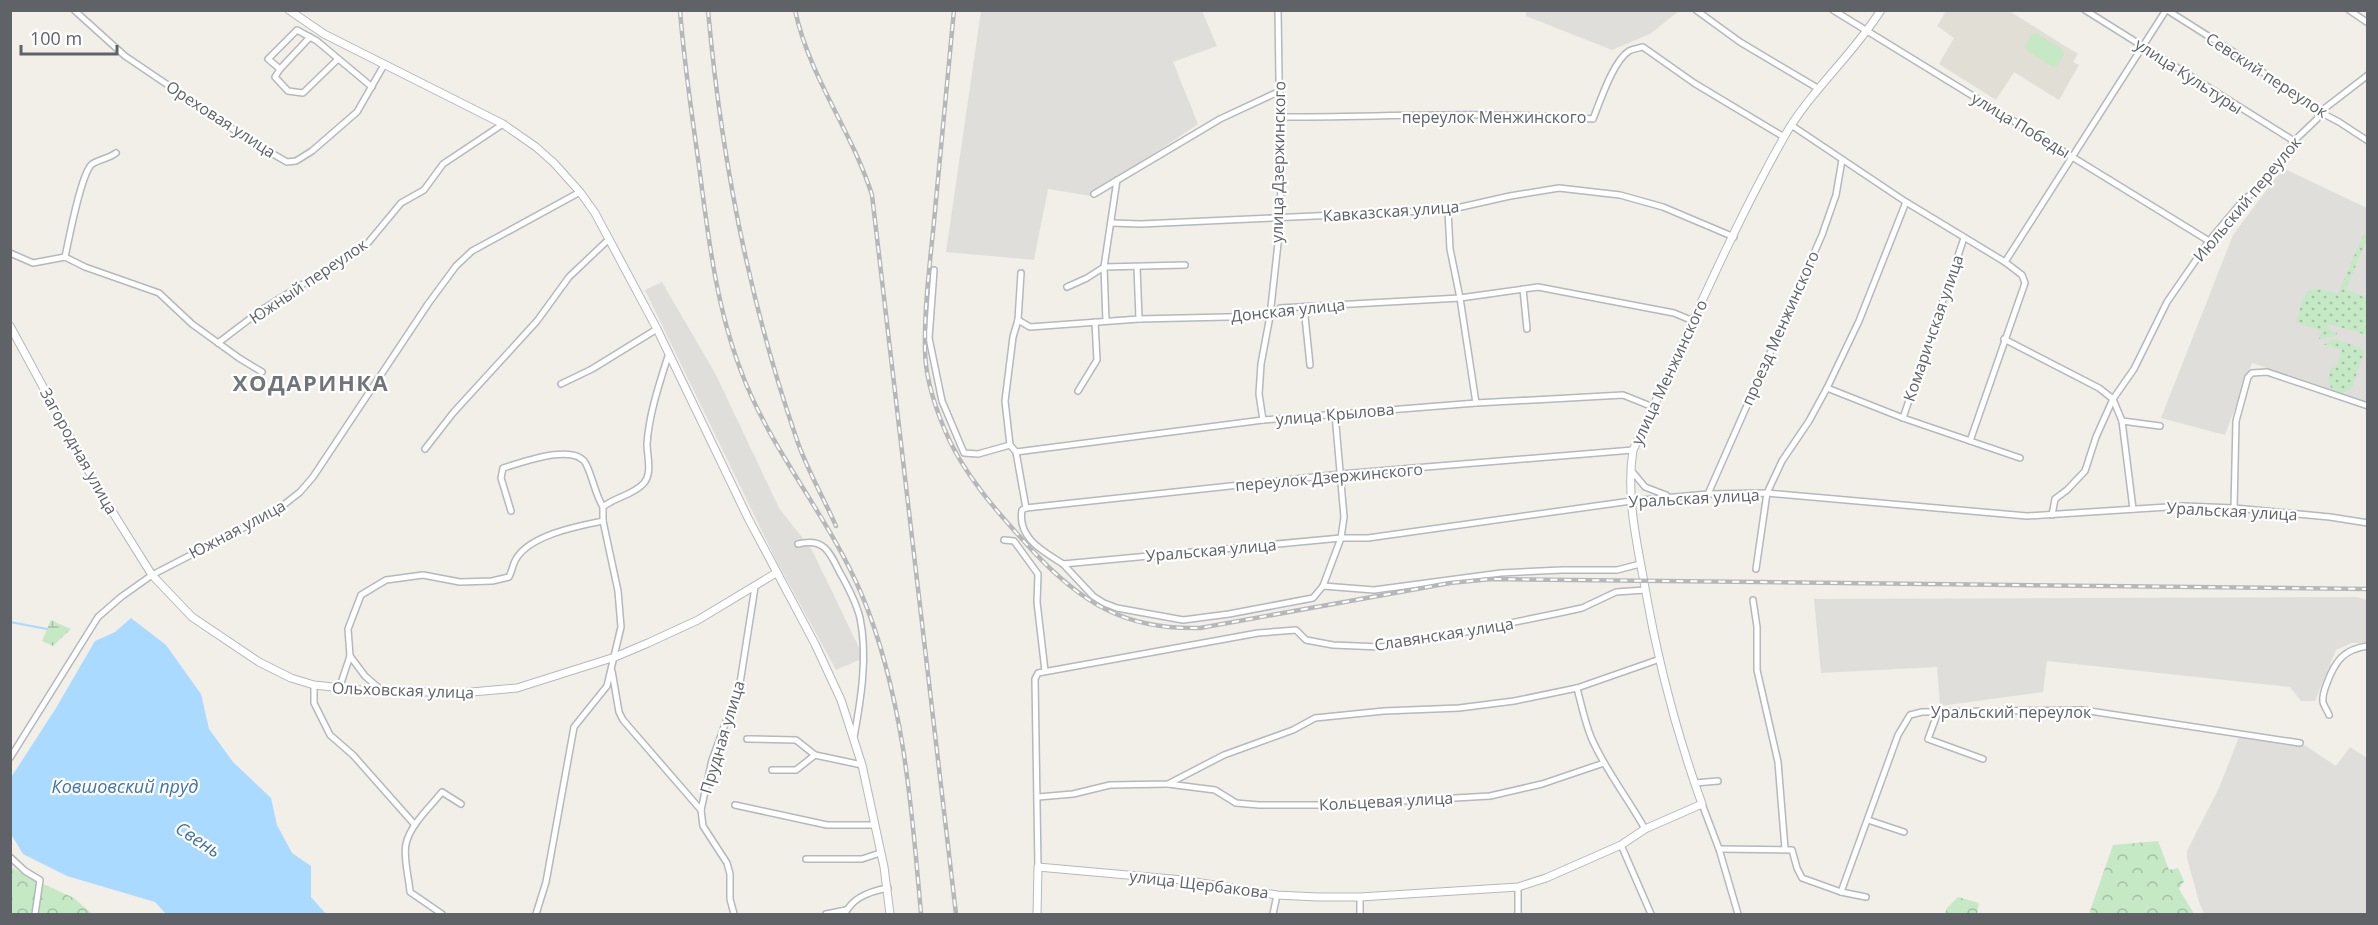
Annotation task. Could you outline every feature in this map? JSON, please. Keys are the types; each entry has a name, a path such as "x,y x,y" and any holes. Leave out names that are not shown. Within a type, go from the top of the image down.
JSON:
{"street":[{"name":"Ореховая улица","path":"74,10 125,56 252,142 287,162 296,161 312,151 357,112 384,65"},
{"path":"289,10 324,34 503,124 536,147 580,192 609,239 657,329 776,573 815,644 841,700 862,765 888,888 890,915"},
{"name":"улица Дзержинского","path":"1263,420 1259,394 1261,364 1270,316 1281,216 1278,10"},
{"path":"1696,10 1740,42 1820,89"},
{"name":"улица Победы","path":"1833,10 2209,241"},
{"name":"улица Менжинского","path":"1738,915 1719,849 1672,713 1640,564 1631,501 1630,468 1633,450 1653,407 1784,137 1791,125 1868,32 1881,10"},
{"name":"улица Культуры","path":"2085,10 2294,141"},
{"path":"2005,262 2167,10"},
{"name":"Севский переулок","path":"2167,10 2367,141"},
{"path":"2349,10 2367,22"},
{"path":"280,69 268,59 297,30 310,37 372,87"},
{"path":"310,37 275,77 288,91 303,93 338,59"},
{"name":"переулок Менжинского","path":"1281,117 1440,114 1593,119 1606,86 1622,58 1629,51 1643,46 1694,83 1784,137"},
{"name":"Июльский переулок","path":"2052,515 2055,499 2085,471 2096,437 2113,399 2134,369 2168,302 2209,241 2240,204 2265,181 2294,141 2317,119 2320,112 2367,75"},
{"path":"1094,194 1220,119 1280,91"},
{"name":"Южный переулок","path":"218,343 260,312 367,244 401,203 424,190 443,164 503,124"},
{"path":"1791,125 1906,202 2005,262 2022,275 2025,283 1970,441"},
{"path":"65,257 89,167 96,161 107,160 116,153"},
{"name":"проезд Менжинского","path":"1708,494 1822,234 1836,195 1842,160"},
{"path":"1106,321 1104,267 1117,180"},
{"name":"Кавказская улица","path":"1111,222 1141,224 1448,210 1559,188 1620,195 1663,207 1734,237"},
{"name":"Южная улица","path":"10,758 98,617 152,575 276,512 300,492 313,477 428,304 456,266 472,251 580,192"},
{"path":"1756,569 1767,494 1782,461 1809,421 1827,388 1859,321 1906,202"},
{"path":"1448,210 1450,249 1476,403"},
{"name":"Комаричская улица","path":"1903,418 1964,238"},
{"path":"425,449 453,413 527,332 569,277 609,239"},
{"path":"10,252 33,263 65,257 85,267 159,293 192,324 262,372"},
{"path":"1067,287 1104,267 1185,265"},
{"path":"1137,267 1139,318"},
{"path":"934,270 929,338 942,401 964,453 978,454 1010,446"},
{"path":"1021,273 1018,320 1013,337 1005,401 1010,446 1017,452 1026,508 1022,510 1023,530 1029,540 1063,564 1093,596 1104,603 1117,608 1183,620 1313,598 1323,586 1341,538 1344,518 1335,414"},
{"name":"Донская улица","path":"1018,320 1030,327 1139,318 1270,316 1280,308 1460,298 1538,287 1674,313 1694,321"},
{"path":"1523,289 1527,329"},
{"path":"1304,307 1310,366"},
{"path":"1078,392 1097,360 1095,322"},
{"name":"Загородная улица","path":"10,326 100,492 152,575"},
{"path":"561,384 592,369 657,329"},
{"path":"2004,339 2099,388 2113,399 2122,421 2133,509"},
{"path":"603,507 610,501 642,486 649,477 647,443 652,414 669,353"},
{"path":"2234,508 2236,420 2248,377 2252,373 2266,372 2367,406"},
{"path":"1827,388 1903,418 2020,458"},
{"name":"улица Крылова","path":"1017,452 1263,420 1476,403 1623,395 1653,407"},
{"path":"2122,421 2160,426"},
{"name":"переулок Дзержинского","path":"1026,508 1341,474 1633,450"},
{"path":"512,511 501,478 503,468 560,454 575,454 585,461 598,500 603,507 603,520 621,612 621,627 607,686 574,727 546,882 536,915"},
{"path":"1630,468 1645,487 1671,496"},
{"name":"Уральская улица","path":"1063,564 1341,538 1368,538 1631,501 1708,494 1767,494 2027,516 2183,506 2234,508 2330,517 2367,523"},
{"path":"339,689 350,656 348,629 361,595 386,580 423,575 460,582 492,581 509,577 516,559 528,546 570,527 603,520"},
{"path":"1004,540 1014,541 1038,574 1037,602 1045,671"},
{"path":"798,544 813,542 823,546 836,564 859,616 864,664 854,739"},
{"path":"1323,586 1374,590 1501,573 1617,570 1640,564"},
{"name":"Ольховская улица","path":"152,575 192,617 220,638 291,678 339,689 460,693 508,690 615,657 698,620 776,573"},
{"name":"Прудная улица","path":"734,915 730,899 730,874 727,863 703,826 701,810 712,760 740,683 755,587"},
{"name":"Славянская улица","path":"1038,797 1035,679 1038,673 1258,633 1296,630 1306,640 1324,644 1381,646 1427,640 1582,608 1616,592 1645,590"},
{"path":"1753,600 1757,627 1757,670 1778,762 1785,849"},
{"path":"2330,715 2323,703 2325,688 2335,664 2343,654 2354,648 2367,646"},
{"path":"350,656 365,676 381,690"},
{"name":"Кольцевая улица","path":"1168,784 1224,755 1293,730 1315,718 1384,711 1459,708 1514,701 1577,688 1660,659"},
{"path":"612,670 619,712 623,720 701,810"},
{"path":"314,685 314,703 330,735 353,755 415,825"},
{"path":"1577,688 1590,735 1604,763 1627,796 1645,829"},
{"name":"Уральский переулок","path":"1841,892 1902,725 1910,715 1938,712 2083,710 2300,743"},
{"path":"1938,712 1928,739 1983,759"},
{"path":"747,740 796,740 815,755 862,765"},
{"path":"772,770 796,771 815,755"},
{"name":"Кольцевая улица","path":"1038,797 1073,794 1110,785 1168,784 1215,790 1236,803 1259,805 1332,805 1490,796 1542,784 1604,763"},
{"path":"1695,783 1718,781"},
{"path":"442,915 410,892 406,843 415,825 442,792 461,804"},
{"path":"1036,915 1038,797"},
{"name":"улица Щербакова","path":"1038,867 1183,880 1277,895 1360,897 1518,887 1546,878 1621,845 1645,829 1702,804"},
{"path":"735,806 827,825 874,825"},
{"path":"1868,820 1904,832"},
{"path":"1621,845 1651,915"},
{"path":"1719,849 1792,850 1802,878 1841,892 1866,897"},
{"path":"806,859 862,859 880,853"},
{"path":"10,857 25,871 40,880 35,915"},
{"path":"1518,887 1518,915"},
{"path":"826,915 845,912 858,898 888,888"},
{"path":"1273,915 1277,895"},
{"path":"1360,897 1360,915"}],"shaded area":[{"path":"1526,10 1679,11 1650,34 1612,50 1526,16"},
{"path":"981,11 1202,11 1217,46 1173,62 1198,124 1091,196 1048,189 1034,260 946,252"},
{"path":"1946,11 2009,11 2078,54 2073,62 2079,65 2059,100 2014,72 1996,100 1939,64 1954,38 1937,26"},
{"path":"2283,168 2367,208 2367,403 2252,363 2225,435 2161,418 2233,235"},
{"path":"662,282 716,375 779,508 812,550 864,658 836,670 776,560 645,290"},
{"path":"2357,597 2367,600 2367,643 2351,643 2336,650 2315,701 2301,701 2290,687 2047,661 2043,692 1940,706 1937,667 1821,673 1814,599"},
{"path":"2239,737 2306,746 2336,766 2350,747 2367,758 2367,914 2204,914 2187,858 2187,851 2219,788"}],"green space":[{"path":"2032,34 2038,34 2063,50 2064,54 2057,66 2053,67 2026,50 2025,47"},
{"path":"2365,231 2367,239 2346,289 2367,298 2367,335 2329,324 2327,329 2337,333 2336,336 2319,339 2322,331 2296,322 2304,296 2318,289 2338,294"},
{"path":"2335,339 2361,348 2364,353 2352,388 2341,394 2333,390 2329,384 2329,377 2331,368 2336,367 2342,350 2323,344"},
{"path":"51,620 71,629 53,646 42,641"},
{"path":"2158,841 2169,870 2178,868 2184,881 2179,889 2194,914 2089,914 2113,845"},
{"path":"10,866 74,898 92,914 11,914"},
{"path":"1958,897 1979,903 1977,914 1945,914 1947,908"}],"water":[{"name":"Ковшовский пруд","path":"131,618 166,645 201,694 209,729 233,762 271,798 277,825 292,853 311,866 311,897 326,914 166,914 155,902 67,876 23,854 11,834 12,776 56,708 95,641 115,632"}],"waterway":[{"path":"10,622 47,629"}],"railway":[{"path":"680,10 706,218 725,321 753,400 767,428 848,564 875,631 887,670 903,751 914,833 921,914"},
{"path":"708,10 721,120 752,284 781,391 798,443 836,526"},
{"path":"795,10 810,59 853,148 872,195 956,914"},
{"path":"954,10 926,312 925,359 928,379 952,445 982,492 1050,568 1068,584 1106,610 1149,624 1200,628 1450,583 1491,579 2368,589"}],"district":[{"name":"ХОДАРИНКА","path":"311,383"}],"water label":[{"name":"Свень","path":"198,840"}]}
